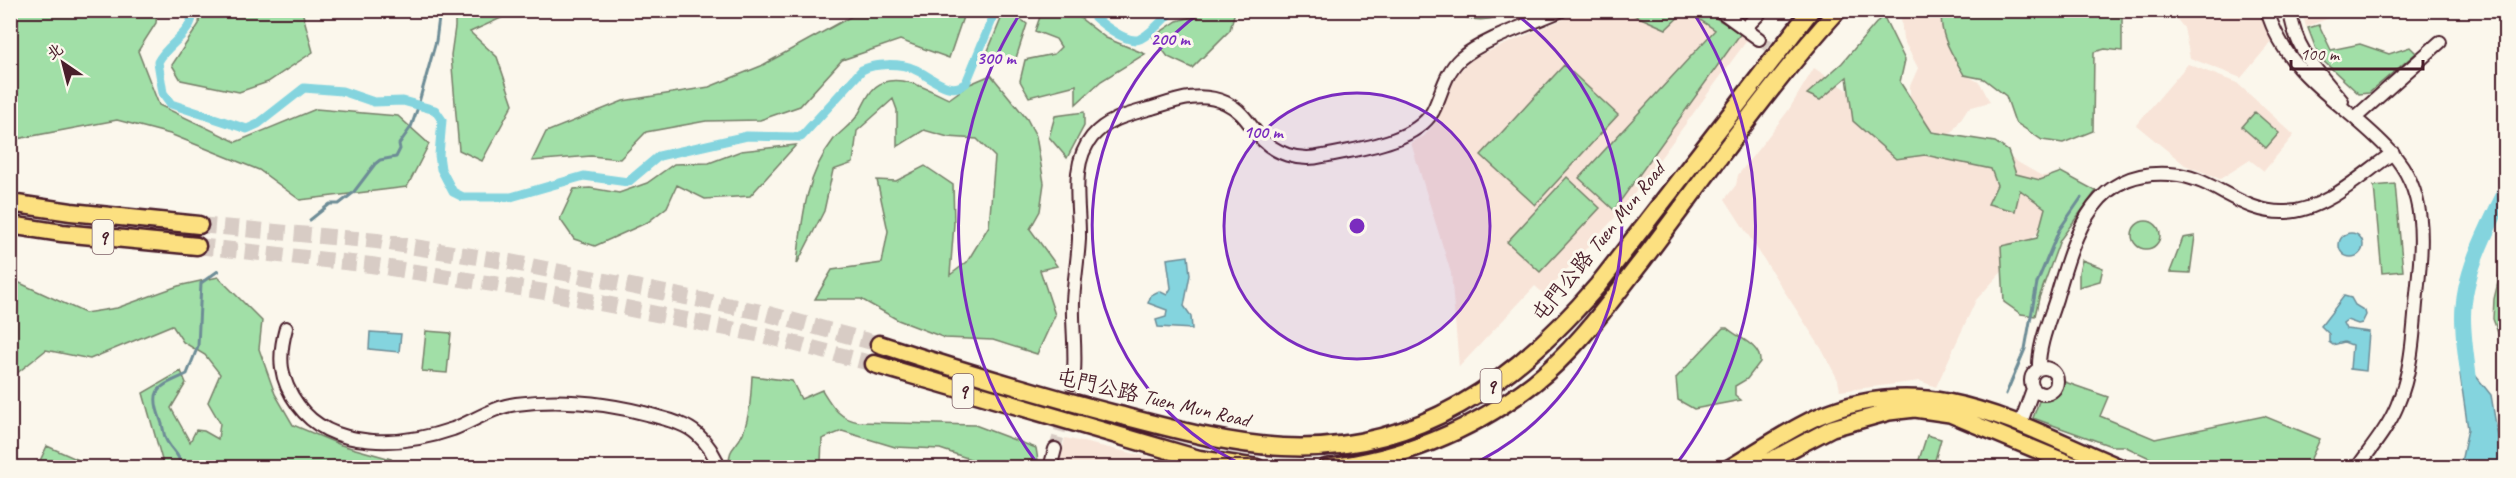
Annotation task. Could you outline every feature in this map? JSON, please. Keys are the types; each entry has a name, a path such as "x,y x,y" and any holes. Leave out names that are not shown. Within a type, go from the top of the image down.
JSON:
{"highway":[{"name":"屯門公路 Tuen Mun Road","path":"879,344 1056,398 1224,441 1283,447 1316,447 1366,440 1420,425 1453,411 1484,392 1536,351 1568,319 1598,285 1811,10"},
{"name":"屯門公路 Tuen Mun Road","path":"1326,468 1391,456 1453,433 1508,402 1561,359 1611,301 1799,56 1838,10"},
{"name":"9","path":"10,204 199,225"},
{"name":"9","path":"10,225 62,233 197,246"},
{"name":"屯門公路 Tuen Mun Road","path":"873,364 1200,459 1257,468"}],"main road":[{"path":"1729,468 1817,417 1852,405 1891,397 1921,396 1956,402 2020,424 2122,468"},
{"path":"1756,468 1832,428 1904,409 1950,414 2080,468"}],"street":[{"path":"1073,383 1075,359 1073,304 1079,240 1078,167 1087,144 1103,127 1123,117 1198,97 1214,98 1229,105 1245,117 1265,142 1292,156 1314,158 1403,137 1424,123 1433,111 1450,72 1467,53 1562,10"},
{"path":"1719,10 1759,39"},
{"path":"2267,10 2277,35 2304,74 2324,94 2354,115"},
{"path":"2290,10 2303,52 2354,115 2393,153 2409,177 2417,202 2422,236 2413,350 2407,378 2389,421 2363,465"},
{"path":"1745,28 1759,14"},
{"path":"2354,115 2440,42"},
{"path":"2020,424 2033,389 2031,378 2039,369 2041,350 2073,242 2102,195 2127,179 2150,175 2182,176 2244,204 2267,211 2287,212 2309,207 2326,199 2393,153"},
{"path":"286,328 280,351 282,370 291,395 307,417 328,431 359,439 390,440 431,436 515,404 562,401 616,405 664,418 689,428 705,442 719,468"},
{"path":"2033,389 2045,394 2055,387 2055,374 2048,369 2039,369"},
{"path":"1050,468 1055,449"}],"shaded area":[{"path":"2302,10 2347,11 2306,27"},
{"path":"1582,11 1704,11 1748,39 1623,209 1544,294 1535,286 1459,367 1451,273 1411,143 1424,136 1434,125 1458,73 1473,58"},
{"path":"1897,11 1938,11 1951,21 1962,47 1959,71 1980,83 1990,102 1968,108 1946,138 1910,117 1910,86 1918,68 1903,39 1901,18"},
{"path":"2175,11 2261,11 2272,41 2241,78 2190,58 2184,28 2176,18"},
{"path":"2188,64 2237,83 2294,135 2264,171 2250,160 2220,179 2185,165 2136,125"},
{"path":"1814,68 1901,125 1937,154 1986,144 2042,176 2059,174 2040,230 1976,300 1936,387 1920,381 1840,391 1838,380 1821,348 1725,199 1736,185 1738,175 1788,111"},
{"path":"1065,438 1193,467 1059,467"}],"green space":[{"path":"1685,10 1666,29 1625,11"},
{"path":"1942,10 2127,11 2122,17 2122,51 2105,49 2094,52 2093,131 2063,143 2042,140 2015,122 2006,96 1984,79 1964,75 1944,36"},
{"path":"11,11 157,11 156,23 138,51 159,105 236,142 316,109 398,116 429,144 407,187 300,200 259,170 170,134 117,120 11,140"},
{"path":"200,11 302,11 313,52 268,82 239,92 181,80 172,65 199,24"},
{"path":"455,11 517,11 470,32 497,57 513,104 482,161 459,150 451,55"},
{"path":"861,11 965,11 949,58 900,40 842,60 800,106 760,120 706,121 646,132 620,159 591,156 532,161 546,132 623,101 709,87 761,66"},
{"path":"1042,11 1071,11 1106,38 1145,54 1101,81 1076,104 1076,85 1029,97 1020,81 1025,60 1054,54 1061,47 1056,39 1035,31"},
{"path":"1214,11 1235,11 1230,30 1192,68 1168,57 1153,37 1177,21"},
{"path":"1451,11 1516,11 1499,17 1476,20"},
{"path":"1687,11 1704,11 1741,33 1614,210 1579,178 1715,30"},
{"path":"1011,12 1027,24 1016,58 998,62 985,58 1001,19"},
{"path":"1883,15 1905,60 1900,82 1932,132 1995,142 2008,151 2016,174 2040,180 2061,172 2096,191 2060,240 2039,298 2035,316 2021,314 2004,302 2001,246 2037,238 2045,208 2020,190 2015,211 1988,204 1997,185 1991,169 1925,155 1896,159 1853,121 1847,77 1820,100 1807,94 1842,63"},
{"path":"2319,25 2331,50 2360,44 2389,54 2410,47 2416,53 2369,93 2359,94 2319,57 2308,28"},
{"path":"1564,65 1618,115 1535,205 1481,155"},
{"path":"991,75 1027,119 1036,136 1044,183 1040,211 1030,229 1057,266 1040,270 1055,315 1037,354 993,340 945,338 898,320 861,299 815,299 832,270 882,263 888,231 877,180 896,181 925,166 953,185 954,223 950,275 967,262 989,226 995,157 977,139 948,137 924,130 897,147 897,110 893,99 857,131 853,163 833,170 824,211 797,264 807,199 817,168 824,153 834,139 855,119 872,90 889,81 904,81 949,99 970,84"},
{"path":"1084,112 1084,126 1067,158 1049,137 1055,116"},
{"path":"2255,112 2279,133 2266,148 2242,127"},
{"path":"796,145 750,196 705,199 677,185 667,207 648,222 595,246 574,239 560,219 574,189 590,188 619,193 647,183 674,164 709,163 741,151"},
{"path":"1567,177 1600,208 1540,272 1507,242"},
{"path":"2395,184 2403,271 2382,273 2374,186"},
{"path":"2146,221 2156,225 2160,235 2156,245 2146,249 2136,245 2132,235 2136,225"},
{"path":"2195,236 2190,273 2170,272 2183,238"},
{"path":"2505,253 2505,352 2493,319 2494,299"},
{"path":"2082,260 2103,268 2100,281 2079,287"},
{"path":"218,277 262,321 259,349 275,394 293,425 341,445 391,459 398,467 161,467 162,460 143,393 181,371 186,383 171,408 190,442 196,430 204,431 218,439 220,423 208,402 220,374 205,355 183,342 172,325 90,359 46,350 11,378 11,279 85,313 117,308 178,286"},
{"path":"1723,328 1727,328 1753,346 1760,362 1747,379 1735,386 1735,395 1741,400 1694,409 1678,400 1676,378"},
{"path":"426,331 451,333 447,373 422,371"},
{"path":"752,376 792,381 801,399 822,390 841,415 859,422 975,425 1036,448 1039,467 983,467 973,460 940,449 895,447 842,431 822,439 821,462 809,467 729,467 731,451 743,433 747,419"},
{"path":"2062,381 2108,397 2100,416 2155,439 2264,416 2320,439 2307,467 2169,467 2124,446 2111,446 2033,418 2039,401 2054,395 2059,390"},
{"path":"1927,435 1941,439 1933,467 1917,466"},
{"path":"47,446 88,464 86,467 37,467"}],"water":[{"path":"2351,233 2356,234 2362,240 2362,250 2356,256 2351,257 2346,256 2340,250 2339,245 2340,240 2346,234"},
{"path":"1188,256 1190,275 1184,306 1191,316 1192,329 1158,327 1156,320 1166,317 1167,310 1148,303 1151,295 1159,291 1167,295 1171,288 1167,259"},
{"path":"2344,296 2351,298 2355,305 2365,311 2366,315 2362,323 2347,320 2343,323 2346,329 2369,332 2366,371 2350,369 2352,345 2344,342 2333,345 2329,342 2329,334 2321,326"},
{"path":"370,332 401,334 399,352 369,349"},
{"path":"2468,366 2491,395 2503,467 2460,467 2468,429 2460,374"}],"waterway":[{"path":"193,10 192,19 185,32 158,62 163,93 171,104 247,129 258,124 304,88 342,91 374,102 403,101 435,110 442,120 439,155 441,169 453,192 463,197 511,197 584,176 628,182 659,156 747,136 801,137 862,70 874,66 909,67 947,87 960,87 966,83 996,10"},
{"path":"419,102 436,41 440,10"},
{"path":"1088,10 1112,30 1134,40 1149,33 1173,10"},
{"path":"310,220 330,204 339,204 353,193 380,160 396,157 400,149 399,144 411,127 417,110"},
{"path":"2470,386 2463,326 2464,301 2477,252 2506,191"},
{"path":"2006,394 2025,349 2037,283 2059,230 2081,198"},
{"path":"180,468 178,457 165,438 157,410 156,395 163,386 187,374 198,346 201,283 218,271"}],"tunnel":[{"path":"1759,39 1782,57"},
{"path":"199,225 377,241 510,262 761,312 879,344"},
{"path":"197,246 371,265 545,292 762,335 874,364"},
{"path":"1055,449 1073,383"}]}
